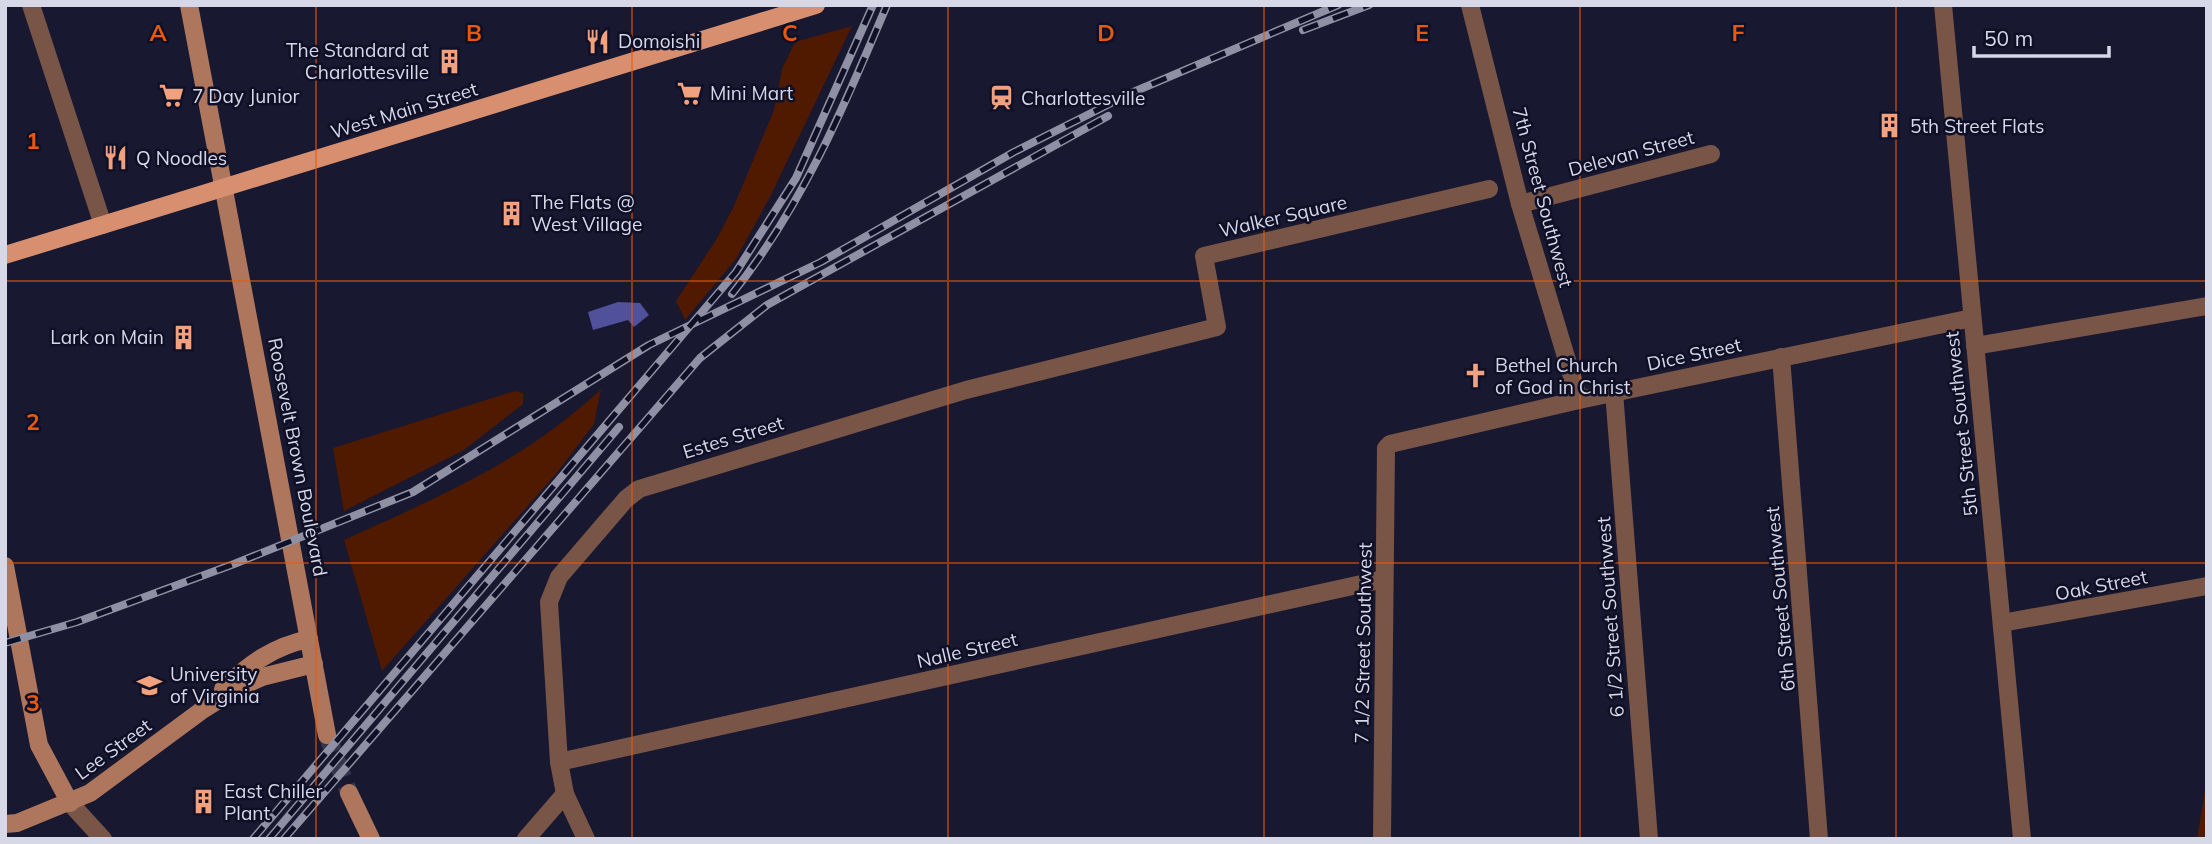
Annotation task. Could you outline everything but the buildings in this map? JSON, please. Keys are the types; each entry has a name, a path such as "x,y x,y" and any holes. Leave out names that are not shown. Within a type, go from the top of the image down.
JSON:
{"main road":[{"name":"Roosevelt Brown Boulevard","path":"189,5 327,735"},
{"name":"West Main Street","path":"5,255 816,5"},
{"path":"5,566 39,745 70,803"},
{"name":"Lee Street","path":"5,824 18,823 90,793 201,710 260,659 284,645 309,639"},
{"name":"Lee Street","path":"201,710 250,682 314,664"},
{"path":"349,793 372,839"}],"street":[{"path":"32,5 103,225"},
{"name":"7th Street Southwest","path":"1470,5 1520,204 1579,400"},
{"name":"5th Street Southwest","path":"1943,5 2022,839"},
{"name":"Delevan Street","path":"1520,204 1712,154"},
{"name":"Walker Square","path":"966,390 1217,327 1204,256 1489,188"},
{"path":"1975,346 2207,306"},
{"name":"Dice Street","path":"1386,448 1390,444 1614,392 1972,318"},
{"name":"6th Street Southwest","path":"1781,357 1819,839"},
{"name":"Estes Street","path":"559,762 549,602 553,587 626,499 639,489 966,390"},
{"name":"6 1/2 Street Southwest","path":"1614,392 1649,839"},
{"name":"7 1/2 Street Southwest","path":"1382,839 1386,448"},
{"name":"Nalle Street","path":"559,762 1384,579"},
{"name":"Oak Street","path":"2002,623 2207,586"},
{"path":"559,762 565,794 586,839"},
{"path":"526,839 565,794"},
{"path":"70,803 103,839"}],"shaded area":[{"path":"852,26 771,195 736,259 685,320 676,301 716,240 734,206 774,110 782,69 795,42"},
{"path":"618,302 640,303 649,315 634,327 628,320 593,330 588,312"},
{"path":"601,389 594,424 556,474 382,671 344,540 447,492 510,458 541,438"},
{"path":"515,391 523,393 523,404 464,450 344,511 333,448"},
{"path":"2206,784 2207,839 2197,839"}],"tunnel":[{"path":"327,735 349,793"}],"railway":[{"path":"253,839 736,272 796,178 873,5"},
{"path":"732,294 780,226 820,155 887,5"},
{"path":"5,643 77,622 234,564 413,492 649,345 821,262 1014,152 1131,93 1338,5"},
{"path":"1303,30 1369,5"},
{"path":"284,839 700,358 767,305 1108,116"},
{"path":"269,839 619,427"}],"place":[{"name":"Domoishi","path":"598,41"},
{"name":"The Standard at Charlottesville","path":"449,61"},
{"name":"Mini Mart","path":"690,93"},
{"name":"7 Day Junior","path":"172,96"},
{"name":"Charlottesville","path":"1001,98"},
{"name":"5th Street Flats","path":"1890,126"},
{"name":"Q Noodles","path":"116,158"},
{"name":"The Flats @ West Village","path":"511,213"},
{"name":"Lark on Main","path":"184,337"},
{"name":"Bethel Church of God in Christ","path":"1475,376"},
{"name":"University of Virginia","path":"150,685"},
{"name":"East Chiller Plant","path":"204,802"}]}
